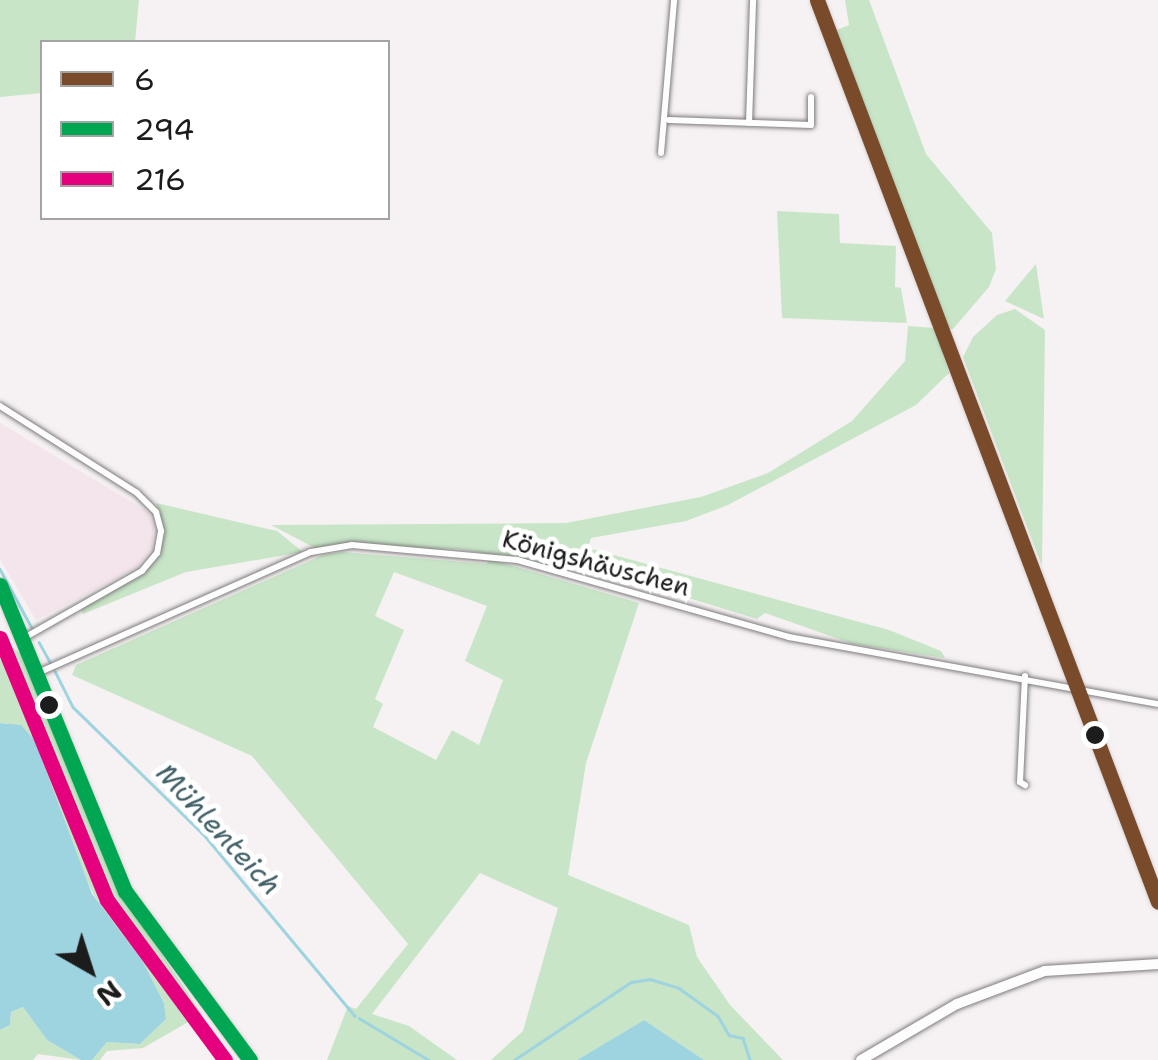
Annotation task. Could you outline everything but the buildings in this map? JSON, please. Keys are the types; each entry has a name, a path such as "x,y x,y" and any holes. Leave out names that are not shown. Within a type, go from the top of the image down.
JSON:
{"main road":[{"path":"861,1060 957,1004 1045,971 1158,964"}],"street":[{"path":"661,153 668,120 674,0"},
{"path":"749,123 753,0"},
{"path":"817,0 1158,902"},
{"path":"668,120 811,125 812,97"},
{"path":"0,406 148,502 162,536 150,564 26,637"},
{"name":"Königshäuschen","path":"40,672 311,552 352,546 511,558 789,637 1077,685 1158,704"},
{"path":"0,585 26,637 126,890 250,1060"},
{"path":"1025,676 1020,782 1026,785"}],"shaded area":[{"path":"0,423 148,512 154,526 152,548 136,568 36,620 0,559"}],"green space":[{"path":"0,0 139,0 135,40 40,40 40,93 0,97"},
{"path":"845,0 869,0 926,154 992,233 996,269 989,287 953,329 948,329 834,31 849,25"},
{"path":"777,211 839,214 840,243 896,246 895,287 901,288 907,323 782,318"},
{"path":"1036,264 1044,319 1005,301"},
{"path":"1015,309 1045,330 1042,566 963,357 973,337 997,315"},
{"path":"908,326 935,328 949,373 916,405 728,505 686,521 591,538 588,548 889,630 941,651 945,658 853,644 765,613 757,619 552,556 550,565 458,549 315,548 271,525 566,523 701,497 768,473 852,421 905,361"},
{"path":"156,503 277,531 303,552 186,572 83,614 79,606 138,578 156,560 164,530"},
{"path":"342,552 487,564 489,559 639,603 586,763 568,875 689,925 697,957 730,1005 783,1060 704,1060 644,1020 577,1060 491,1060 523,1031 558,908 480,873 372,1014 409,1026 457,1060 327,1060 348,1006 356,1009 408,944 252,756 72,675 76,665 323,555","holes":["394,572 487,606 465,661 503,680 479,745 452,730 436,760 373,727 383,704 375,699 404,630 375,616"]},
{"path":"13,648 26,657 117,887 202,1014 143,1048 107,1051 100,1060 92,1060 107,1042 140,1044 166,1019 164,1003 143,962 104,915 7,723 0,723 0,660"},
{"path":"23,1007 47,1040 81,1060 38,1054 33,1060 0,1060 0,1030 10,1025 11,1012"}],"water":[{"path":"0,723 21,725 35,741 92,894 143,962 164,1003 166,1019 140,1044 107,1042 92,1060 81,1060 47,1040 23,1007 11,1012 10,1025 0,1030"},
{"path":"644,1020 704,1060 577,1060"}],"waterway":[{"name":"Mühlenteich","path":"0,569 32,628"},
{"name":"Mühlenteich","path":"39,642 50,662"},
{"name":"Mühlenteich","path":"55,671 73,707 205,836 355,1016"},
{"name":"Mühlenteich","path":"514,1060 631,982 650,979 679,988 718,1016 729,1035 743,1038 750,1060"},
{"name":"Mühlenteich","path":"359,1018 429,1060"}],"transit line":[{"name":"6","path":"817,0 1158,902"},
{"name":"294","path":"0,585 125,891 250,1060"},
{"name":"216","path":"0,638 107,900 225,1060"}]}
